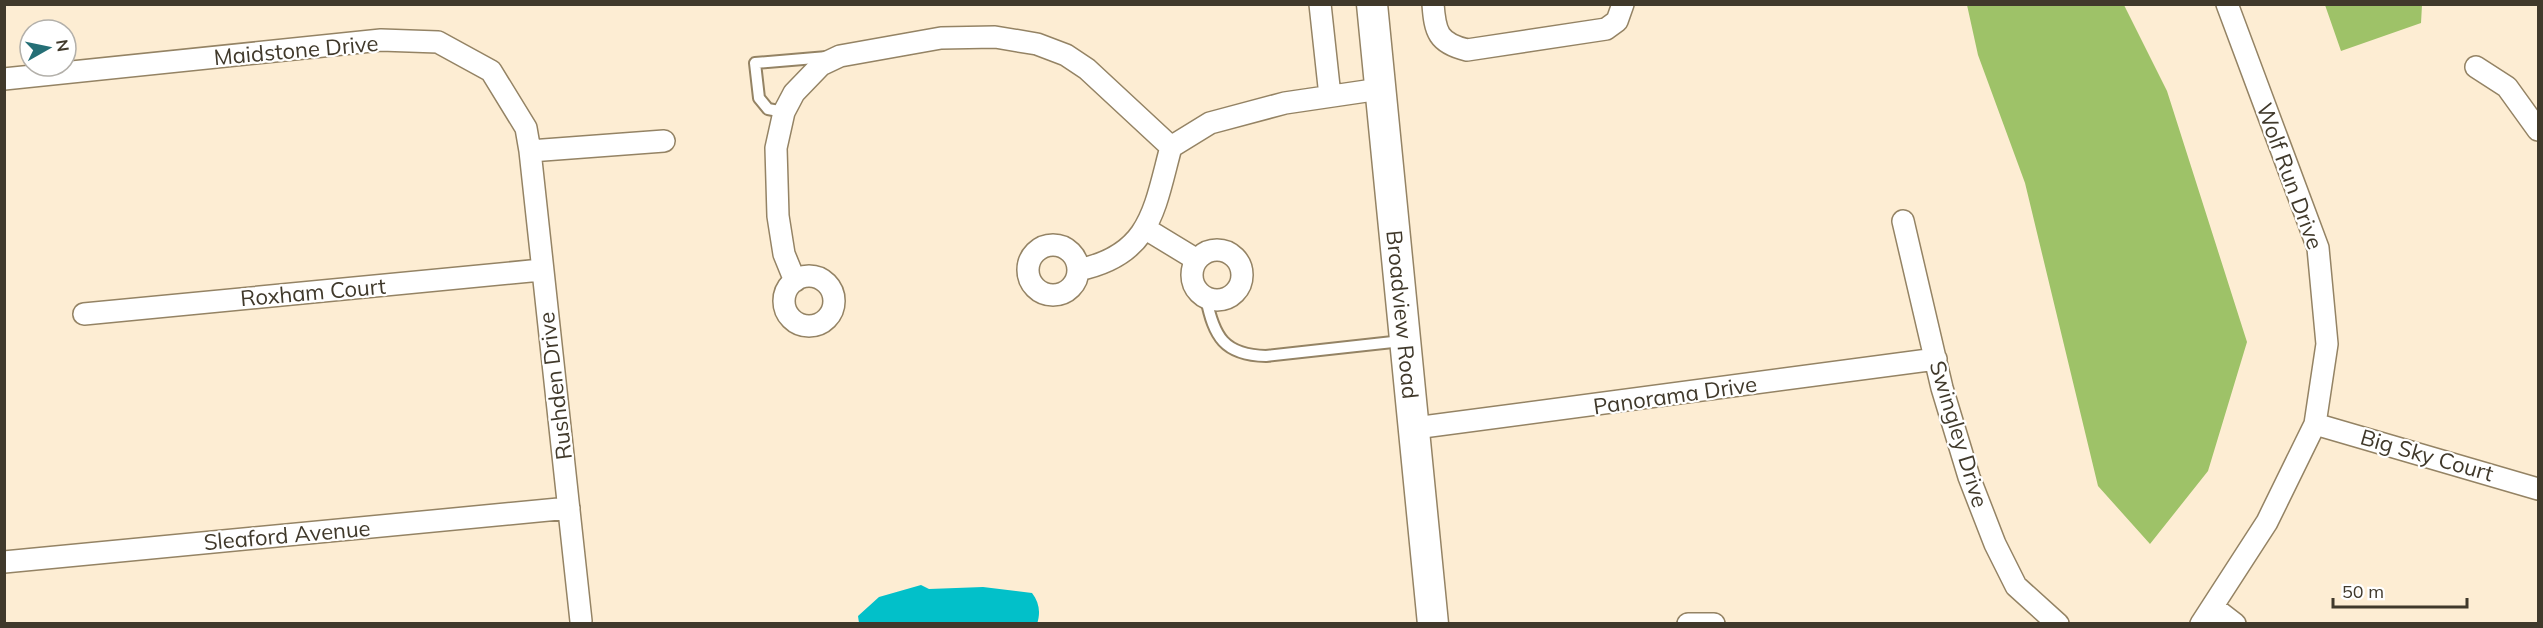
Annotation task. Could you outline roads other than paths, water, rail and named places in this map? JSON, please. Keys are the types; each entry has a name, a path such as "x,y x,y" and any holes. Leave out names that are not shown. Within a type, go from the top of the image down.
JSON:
{"street":[{"path":"1320,4 1330,96"},
{"name":"Broadview Road","path":"1372,4 1415,428 1432,624"},
{"path":"1433,4 1435,28 1444,40 1467,50 1606,29 1617,21 1623,4"},
{"name":"Wolf Run Drive","path":"2207,615 2267,522 2315,424 2327,344 2318,248 2227,4"},
{"path":"795,281 784,254 778,216 776,148 784,112 794,93 821,65 840,56 940,38 995,37 1037,44 1066,55 1087,69 1171,147"},
{"name":"Maidstone Drive","path":"4,79 381,40 438,42 492,71 526,128 530,151"},
{"path":"2476,67 2507,87 2538,130"},
{"path":"1078,270 1110,262 1134,243 1146,229 1171,147 1210,123 1285,104 1380,89"},
{"path":"530,151 664,141"},
{"name":"Rushden Drive","path":"530,151 541,270 581,621"},
{"name":"Swingley Drive","path":"1904,221 1952,425 1995,544 2016,586 2058,624"},
{"path":"1146,229 1197,260"},
{"path":"1220,250 1235,257 1241,266 1243,275 1241,285 1235,293 1225,299 1206,298 1193,283 1192,271 1197,260 1210,251 1220,250"},
{"name":"Roxham Court","path":"84,314 541,270"},
{"name":"Panorama Drive","path":"1415,428 1936,359"},
{"name":"Big Sky Court","path":"2315,424 2538,489"},
{"name":"Sleaford Avenue","path":"4,562 569,508"},
{"path":"2207,615 2235,624"},
{"path":"1688,624 1714,624"}],"lane":[{"path":"784,112 768,109 759,98 755,63 840,56"},
{"path":"1206,298 1210,317 1221,340 1229,348 1247,356 1405,341"}],"water":[{"path":"921,585 929,589 983,587 1032,593 1039,607 1037,624 859,623 858,616 879,597"}]}
